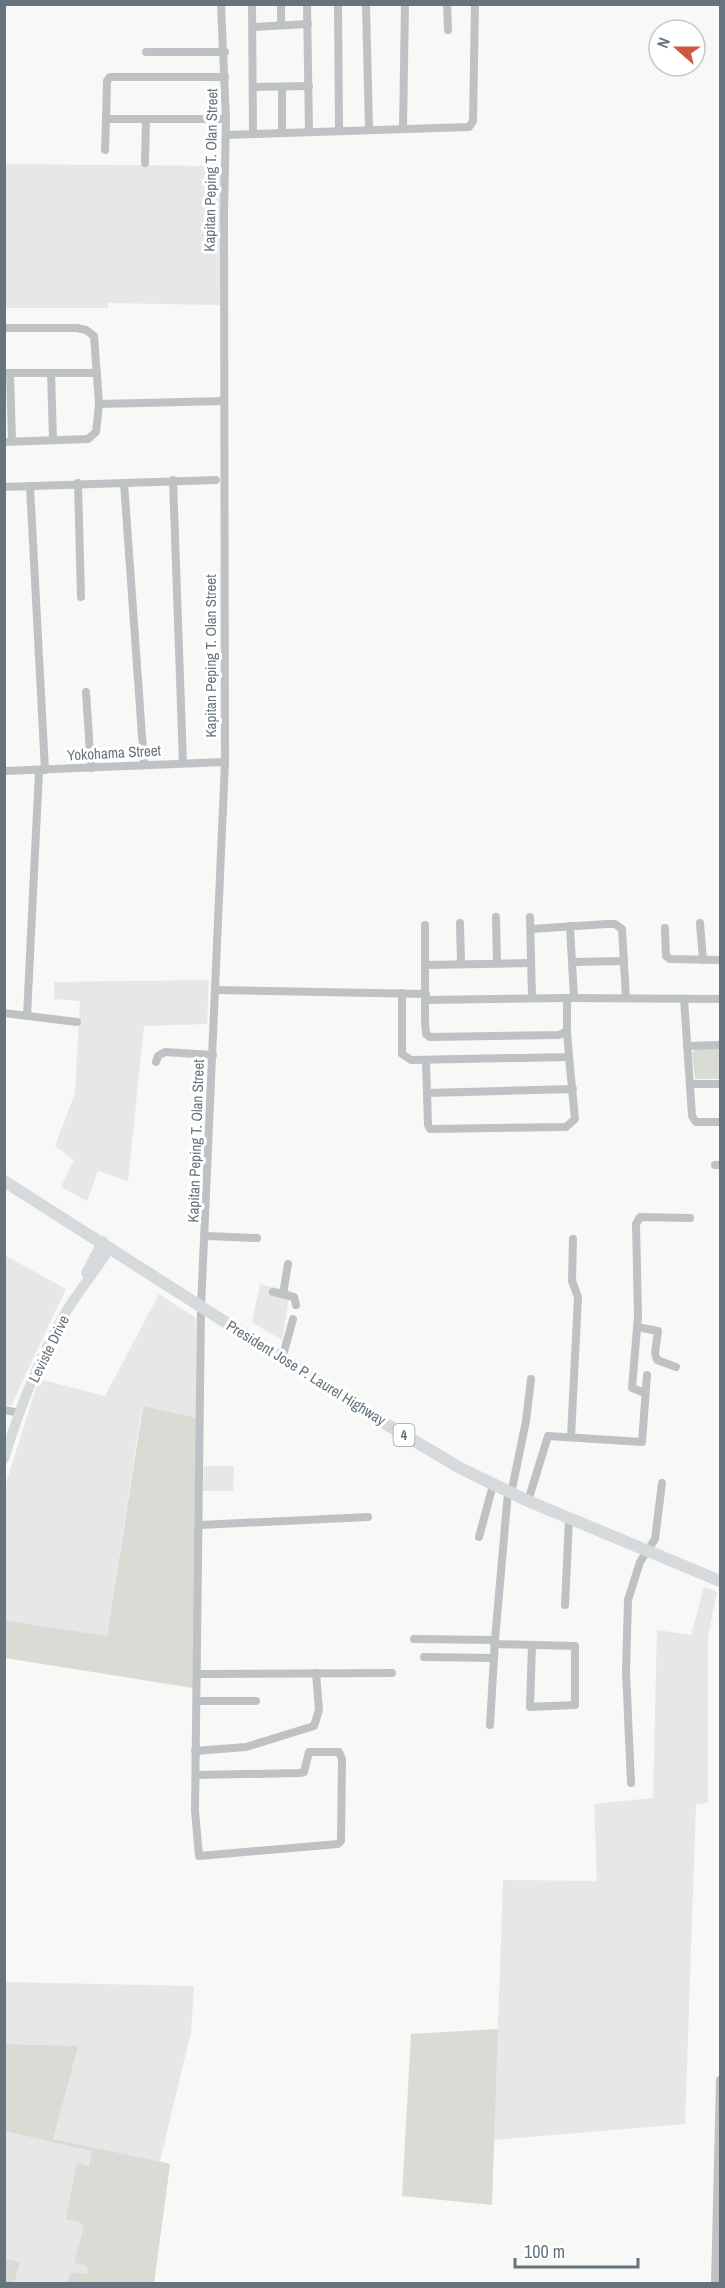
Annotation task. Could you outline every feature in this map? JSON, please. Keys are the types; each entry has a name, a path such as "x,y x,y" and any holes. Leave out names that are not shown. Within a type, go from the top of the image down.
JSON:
{"main road":[{"name":"President Jose P. Laurel Highway","path":"4,1181 107,1244 282,1359 398,1431 493,1485 720,1581"},
{"name":"Leviste Drive","path":"4,1443 10,1411 54,1325 107,1244"},
{"name":"Leviste Drive","path":"4,1460 48,1346 107,1244"}],"street":[{"name":"Kapitan Peping T. Olan Street","path":"196,1775 300,1773 304,1772 309,1752 339,1752 342,1759 341,1841 338,1844 199,1856 195,1811 201,1307 206,1236 225,762 226,119 225,52 221,4"},
{"path":"252,4 254,134"},
{"path":"281,4 281,25"},
{"path":"307,4 309,132"},
{"path":"338,4 339,131"},
{"path":"366,4 369,129"},
{"path":"403,129 405,4"},
{"path":"447,4 448,30"},
{"path":"226,135 469,127 472,125 474,4"},
{"path":"253,27 308,24"},
{"path":"146,52 225,52"},
{"path":"105,150 107,81 110,77 225,77"},
{"path":"254,87 309,86"},
{"path":"282,87 282,133"},
{"path":"106,119 226,119"},
{"path":"145,163 146,119"},
{"path":"4,328 86,330 94,336 97,373 99,404 96,432 92,437 8,441 7,373 97,373"},
{"path":"51,373 53,439"},
{"path":"99,404 224,401"},
{"path":"173,480 183,763"},
{"path":"4,487 216,480"},
{"path":"78,483 81,597"},
{"path":"124,483 144,764"},
{"path":"27,1016 42,771 30,486"},
{"path":"87,692 91,768"},
{"name":"Yokohama Street","path":"4,771 225,762"},
{"path":"496,917 497,963"},
{"path":"530,917 532,998"},
{"path":"460,923 461,964"},
{"path":"700,923 703,960"},
{"path":"531,929 615,924 622,928 626,998"},
{"path":"425,925 426,1034 430,1036 551,1036 567,1031"},
{"path":"426,1061 428,1125 436,1130 566,1128 575,1119 567,1031 572,962 570,927"},
{"path":"665,928 666,956 670,959 720,960"},
{"path":"572,962 624,961"},
{"path":"426,965 531,963"},
{"path":"215,990 402,993 426,997 720,999"},
{"path":"402,993 402,1054 411,1060 569,1057"},
{"path":"684,999 693,1119 701,1122 720,1122"},
{"path":"4,1013 77,1022"},
{"path":"687,1046 720,1045"},
{"path":"156,1062 158,1056 165,1052 213,1055"},
{"path":"690,1084 720,1084"},
{"path":"428,1093 573,1089"},
{"path":"645,1393 632,1388 637,1327 638,1219 640,1217 690,1218"},
{"path":"206,1236 257,1238"},
{"path":"571,1437 578,1297 572,1281 573,1239"},
{"path":"283,1294 288,1264"},
{"path":"273,1292 294,1297 296,1305"},
{"path":"282,1359 293,1318"},
{"path":"637,1327 658,1331 655,1353 657,1360 676,1367"},
{"path":"528,1501 548,1436 642,1442 647,1375"},
{"path":"490,1725 494,1642 510,1493 526,1421 531,1379"},
{"path":"631,1783 626,1671 628,1600 640,1562 655,1539 662,1483"},
{"path":"479,1537 493,1485"},
{"path":"200,1525 368,1517"},
{"path":"565,1605 569,1519"},
{"path":"414,1639 575,1647 575,1705 530,1707 532,1645"},
{"path":"424,1657 494,1658"},
{"path":"195,1751 246,1747 314,1726 319,1710 316,1673"},
{"path":"198,1674 393,1673"},
{"path":"197,1701 256,1701"},
{"path":"717,2282 720,2080"}],"shaded area":[{"path":"5,164 221,166 221,305 108,303 108,308 5,308"},
{"path":"209,980 207,1024 144,1026 128,1181 98,1171 87,1201 61,1187 74,1160 55,1146 75,1093 80,1001 54,999 54,982"},
{"path":"696,1049 720,1049 720,1079 695,1079 692,1053"},
{"path":"4,1255 66,1289 11,1406 4,1405"},
{"path":"260,1284 290,1291 282,1340 252,1322"},
{"path":"159,1294 196,1318 197,1418 142,1406 107,1636 5,1620 5,1486 39,1379 105,1396"},
{"path":"143,1406 197,1418 193,1688 5,1658 4,1620 107,1636"},
{"path":"204,1466 234,1466 233,1491 203,1491"},
{"path":"704,1587 717,1592 708,1637 708,1803 696,1804 685,2124 494,2140 503,1880 597,1881 594,1804 653,1798 657,1630 691,1635"},
{"path":"5,1982 194,1986 191,2032 160,2161 170,2164 154,2283 14,2283 19,2263 5,2259 4,2129 77,2046 5,2044"},
{"path":"498,2029 492,2205 402,2196 411,2034"},
{"path":"5,2044 78,2046 53,2139 170,2164 154,2283 67,2283 71,2272 86,2274 88,2270 87,2266 76,2263 75,2259 84,2227 81,2223 66,2219 77,2163 89,2166 92,2151 5,2131"},
{"path":"5,2259 20,2262 14,2283 5,2283"}]}
